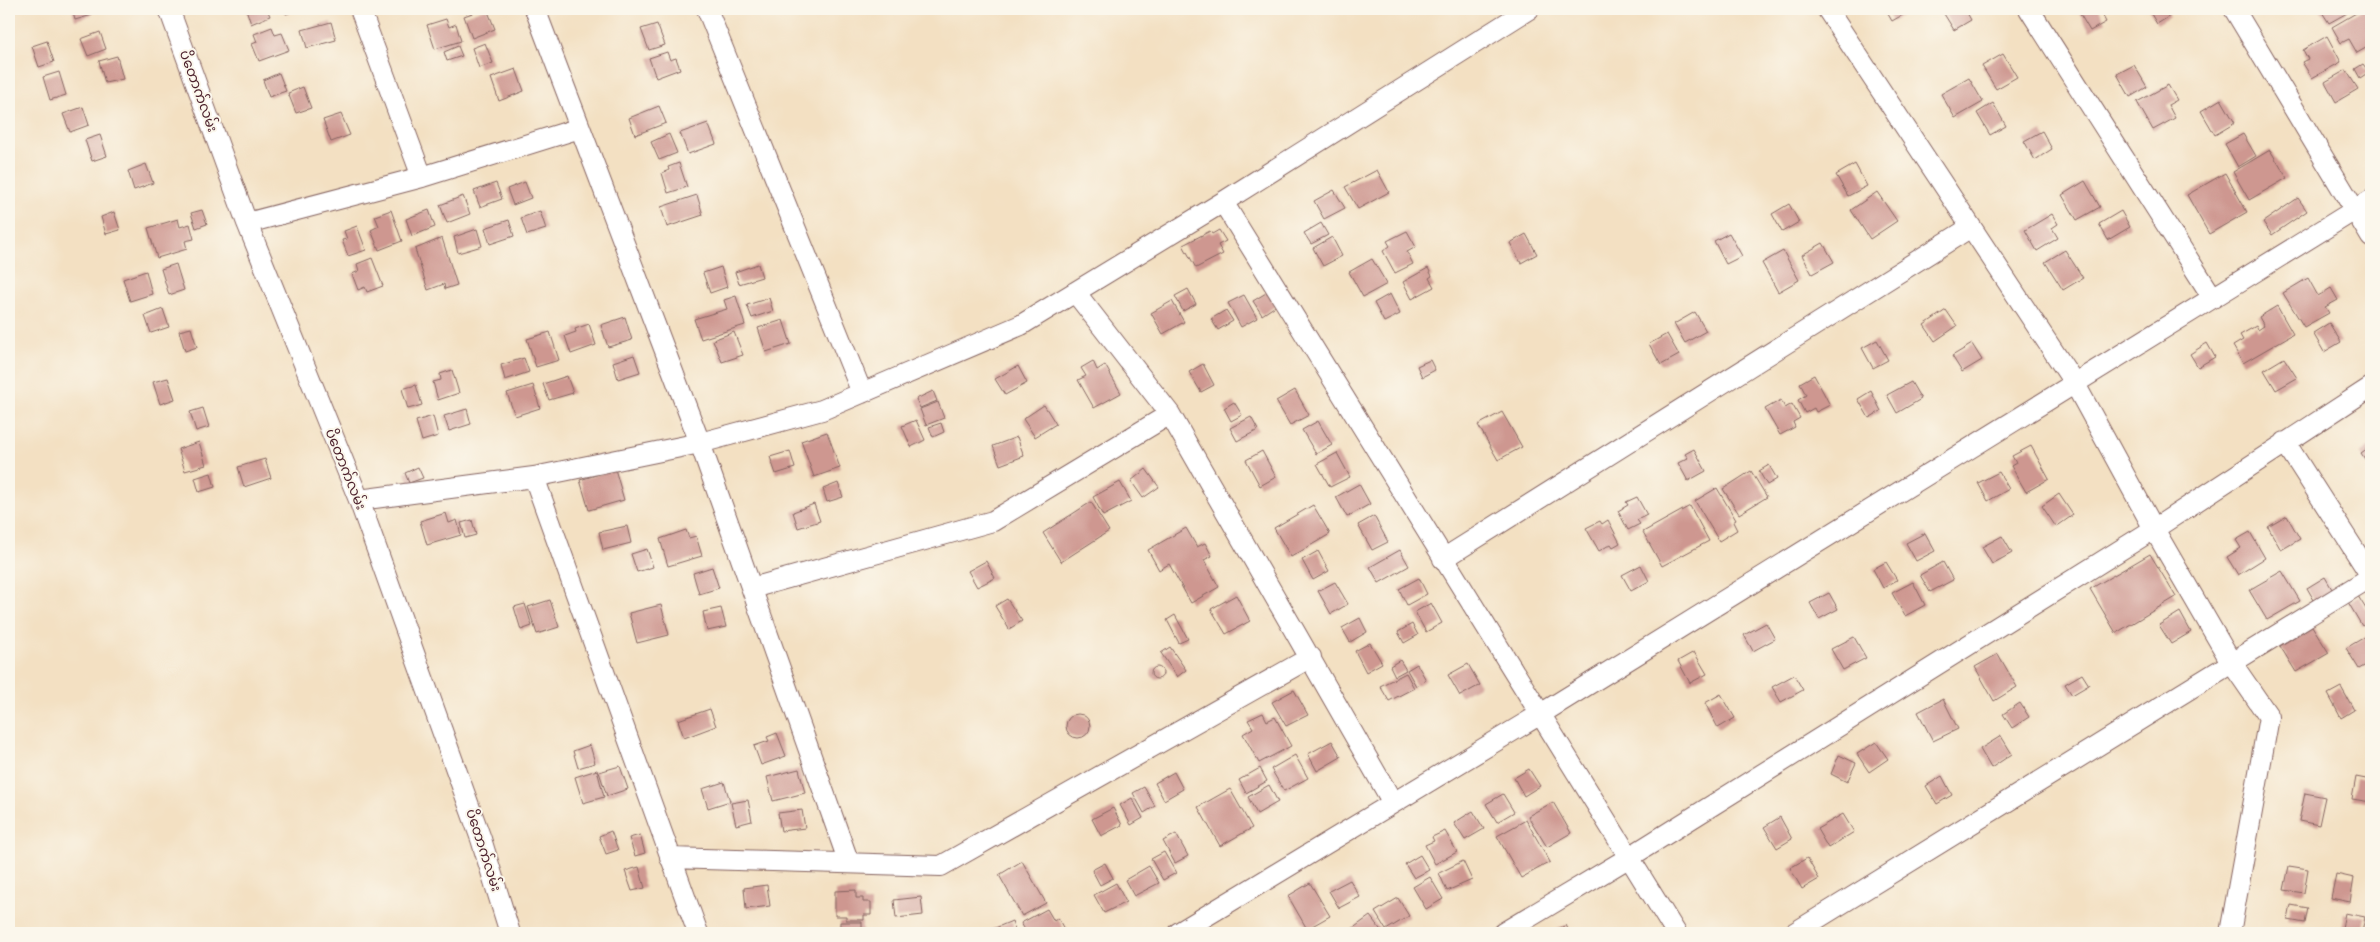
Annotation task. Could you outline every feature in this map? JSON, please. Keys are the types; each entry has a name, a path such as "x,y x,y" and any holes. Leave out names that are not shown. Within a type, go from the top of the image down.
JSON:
{"street":[{"name":"ပိတောက်လမ်း","path":"169,9 247,223 359,500 481,839 510,933"},
{"path":"360,9 422,177"},
{"path":"535,9 700,443 849,863"},
{"path":"707,9 862,393"},
{"path":"359,500 534,477 700,443 822,410 1021,325 1223,202 1529,9"},
{"path":"1826,9 2075,384 2154,530 2231,662 2269,717 2230,933"},
{"path":"2029,9 2213,298"},
{"path":"2234,9 2363,205 2371,237"},
{"path":"247,223 422,177 580,128"},
{"path":"1223,202 1539,715 1676,933"},
{"path":"1178,933 1539,715 2363,205"},
{"path":"1443,560 1971,227"},
{"path":"1075,292 1170,414 1393,803"},
{"path":"1503,933 1628,858 2154,530 2371,387"},
{"path":"752,588 993,521 1170,414"},
{"path":"1794,933 2371,577 2285,442"},
{"path":"534,477 698,933"},
{"path":"670,858 941,866 1311,657"}],"building":[{"path":"72,9 90,9 92,15 75,20"},
{"path":"246,9 267,9 270,16 251,24"},
{"path":"284,9 299,9 286,14"},
{"path":"487,9 495,29 472,38 464,16"},
{"path":"1885,9 1913,9 1892,21"},
{"path":"1941,9 1965,9 1971,20 1954,30"},
{"path":"2077,9 2099,9 2106,22 2090,31"},
{"path":"2148,9 2165,9 2170,16 2157,24"},
{"path":"2320,9 2344,9 2347,13 2329,23"},
{"path":"2363,9 2369,9 2371,13 2371,45 2357,53 2349,39 2341,43 2332,27"},
{"path":"446,19 449,27 456,24 461,41 435,49 427,25"},
{"path":"331,22 336,40 307,48 302,30"},
{"path":"657,24 665,45 649,50 641,29"},
{"path":"272,27 275,35 282,33 289,50 259,61 252,44 257,42 254,34"},
{"path":"100,32 106,49 88,56 81,39"},
{"path":"2327,36 2341,62 2312,78 2302,62 2308,59 2303,50"},
{"path":"47,41 54,62 39,67 32,46"},
{"path":"485,43 493,63 479,68 472,48"},
{"path":"458,46 462,56 447,61 444,52"},
{"path":"667,52 670,60 676,58 680,69 656,78 649,58"},
{"path":"2003,54 2017,77 1996,89 1982,66"},
{"path":"117,56 123,79 105,83 99,61"},
{"path":"2363,64 2369,72 2360,78 2355,69"},
{"path":"2134,65 2147,87 2130,97 2117,74"},
{"path":"516,69 524,91 499,101 491,78"},
{"path":"2346,70 2358,89 2336,102 2325,82"},
{"path":"59,72 66,95 50,100 43,77"},
{"path":"279,73 286,91 269,97 263,80"},
{"path":"1969,78 1983,102 1955,118 1941,94"},
{"path":"2168,85 2177,100 2168,105 2175,118 2153,130 2137,102"},
{"path":"303,87 311,108 296,113 288,93"},
{"path":"2221,99 2235,123 2215,135 2201,111"},
{"path":"1993,103 2006,126 1990,135 1977,113"},
{"path":"659,106 666,123 635,135 629,118"},
{"path":"83,107 89,125 70,132 63,114"},
{"path":"341,114 350,135 331,142 323,120"},
{"path":"708,123 716,144 688,154 680,133"},
{"path":"2042,131 2052,149 2035,160 2024,141"},
{"path":"669,134 677,153 659,160 651,142"},
{"path":"2243,134 2256,156 2238,167 2225,144"},
{"path":"100,135 107,156 92,161 85,140"},
{"path":"2270,150 2287,178 2249,200 2233,172"},
{"path":"679,163 687,187 668,193 662,173 669,170 668,167"},
{"path":"146,164 153,183 134,190 128,171"},
{"path":"1855,164 1867,186 1848,196 1836,175"},
{"path":"1377,170 1389,192 1358,209 1345,187"},
{"path":"2225,173 2247,212 2209,234 2187,195"},
{"path":"2085,181 2100,207 2077,220 2062,195"},
{"path":"525,182 531,198 513,205 507,189"},
{"path":"496,183 502,199 480,207 474,191"},
{"path":"1334,190 1345,208 1324,219 1314,201"},
{"path":"1877,192 1897,221 1870,239 1851,210"},
{"path":"697,195 703,215 667,227 661,207"},
{"path":"463,196 470,214 447,223 440,205"},
{"path":"2298,198 2307,211 2272,235 2263,222"},
{"path":"1789,204 1799,222 1782,232 1772,214"},
{"path":"202,210 207,224 196,228 191,213"},
{"path":"391,210 402,241 379,250 371,230 379,226 375,216"},
{"path":"429,210 435,227 412,236 406,219"},
{"path":"540,211 546,229 527,235 521,218"},
{"path":"2121,211 2130,227 2108,240 2099,224"},
{"path":"114,212 120,230 106,234 101,217"},
{"path":"2052,214 2058,224 2052,228 2058,238 2037,251 2025,230"},
{"path":"178,219 180,227 190,224 194,239 185,241 187,249 157,258 148,228"},
{"path":"509,220 514,236 490,244 485,228"},
{"path":"1321,223 1328,235 1311,244 1304,233"},
{"path":"357,226 366,250 348,256 342,240 347,239 344,231"},
{"path":"477,229 482,246 458,253 454,237"},
{"path":"1219,230 1226,241 1218,245 1223,254 1196,268 1183,245 1210,231 1212,234"},
{"path":"1407,231 1416,247 1407,252 1413,264 1395,273 1383,251 1390,246 1387,241"},
{"path":"1729,233 1742,256 1726,264 1714,241"},
{"path":"1526,234 1537,254 1521,263 1510,243"},
{"path":"1332,237 1342,256 1323,266 1313,248"},
{"path":"442,238 457,285 445,289 444,284 428,290 415,249"},
{"path":"1823,243 1834,262 1812,274 1802,255"},
{"path":"2065,250 2083,278 2063,290 2045,262"},
{"path":"1783,251 1799,280 1778,292 1762,263"},
{"path":"372,258 383,286 367,292 365,287 358,290 352,274 359,271 357,264"},
{"path":"1372,259 1387,284 1363,297 1349,272"},
{"path":"176,264 184,290 169,295 161,269"},
{"path":"758,264 762,277 739,284 735,272"},
{"path":"721,267 727,287 710,293 703,273"},
{"path":"1428,268 1432,276 1429,278 1434,287 1412,299 1403,282"},
{"path":"146,271 152,294 130,301 123,279"},
{"path":"2308,278 2318,296 2331,288 2338,300 2325,307 2329,313 2304,327 2283,293"},
{"path":"1188,289 1196,304 1183,311 1175,296"},
{"path":"1271,290 1280,303 1262,315 1253,301"},
{"path":"1390,294 1400,314 1384,322 1374,303"},
{"path":"1244,295 1257,318 1241,327 1228,303"},
{"path":"736,296 745,325 701,339 694,319 727,309 724,300"},
{"path":"769,298 773,311 752,318 747,305"},
{"path":"1172,301 1184,322 1163,334 1151,313"},
{"path":"2277,306 2293,334 2243,363 2233,346 2243,340 2240,335 2256,326 2258,330 2264,326 2259,317"},
{"path":"163,309 169,327 151,333 145,316"},
{"path":"1226,310 1233,321 1218,330 1211,319"},
{"path":"1946,310 1957,326 1935,341 1924,325"},
{"path":"1695,312 1706,331 1685,343 1674,324"},
{"path":"625,317 632,340 608,347 601,325"},
{"path":"783,320 791,344 766,352 758,328"},
{"path":"2329,323 2341,342 2324,352 2313,333"},
{"path":"589,324 596,345 571,354 565,336 576,332 575,329"},
{"path":"191,328 197,347 185,351 179,331"},
{"path":"550,332 559,360 536,367 527,339"},
{"path":"734,332 743,355 722,362 713,340"},
{"path":"1667,334 1679,355 1661,365 1649,344"},
{"path":"1877,340 1888,360 1873,368 1862,348"},
{"path":"2207,343 2215,357 2198,367 2190,354"},
{"path":"1972,344 1982,360 1962,372 1952,356"},
{"path":"634,355 640,372 618,379 613,362"},
{"path":"524,358 529,372 505,380 501,365"},
{"path":"2284,358 2297,378 2276,390 2264,370"},
{"path":"1430,360 1435,370 1422,377 1417,366"},
{"path":"1093,361 1097,370 1105,365 1121,393 1094,408 1078,380 1086,376 1081,368"},
{"path":"1203,364 1214,385 1201,392 1189,372"},
{"path":"1018,366 1027,383 1005,395 995,379"},
{"path":"452,370 459,393 438,400 433,382 441,380 440,374"},
{"path":"1814,375 1830,405 1816,412 1814,408 1805,413 1798,400 1806,395 1800,383"},
{"path":"567,376 573,393 549,400 543,384"},
{"path":"168,378 175,399 160,404 153,382"},
{"path":"1911,382 1921,399 1897,413 1887,395"},
{"path":"416,385 422,405 408,409 402,389"},
{"path":"533,385 540,408 515,416 507,393"},
{"path":"1295,390 1309,415 1290,425 1276,401"},
{"path":"933,391 937,401 920,408 916,399"},
{"path":"1871,391 1881,411 1869,418 1858,399"},
{"path":"1781,400 1785,408 1792,404 1800,418 1793,422 1795,427 1780,435 1765,409"},
{"path":"938,402 944,418 926,425 920,409"},
{"path":"1234,402 1242,415 1231,421 1224,408"},
{"path":"1044,405 1056,424 1035,437 1023,419"},
{"path":"203,408 209,427 196,431 190,412"},
{"path":"467,409 471,424 449,431 444,416"},
{"path":"1502,412 1522,447 1498,460 1478,425"},
{"path":"433,416 438,436 422,441 416,421"},
{"path":"1251,417 1258,430 1237,441 1230,428"},
{"path":"916,420 925,440 911,447 902,426"},
{"path":"1318,421 1332,445 1316,454 1302,430"},
{"path":"941,423 944,432 933,437 929,427"},
{"path":"827,432 840,468 814,477 801,441"},
{"path":"1017,437 1024,456 1000,465 993,446"},
{"path":"199,442 206,465 185,471 178,449"},
{"path":"2031,446 2049,479 2026,492 2011,466 2016,463 2012,456"},
{"path":"2371,446 2371,468 2361,453"},
{"path":"1694,449 1706,471 1688,481 1678,463 1688,458 1685,454"},
{"path":"790,451 795,468 776,474 770,457"},
{"path":"1262,451 1276,477 1260,486 1246,460"},
{"path":"1337,453 1350,477 1330,487 1317,464"},
{"path":"265,459 271,478 244,487 238,467"},
{"path":"1769,465 1777,479 1767,485 1759,471"},
{"path":"418,467 423,478 409,483 405,473"},
{"path":"615,469 624,500 589,510 580,480"},
{"path":"1146,469 1159,487 1143,498 1131,481"},
{"path":"1751,471 1767,497 1739,514 1723,489"},
{"path":"1999,472 2009,489 1988,501 1978,483"},
{"path":"211,473 215,487 199,492 195,478"},
{"path":"1120,482 1131,501 1103,516 1093,497"},
{"path":"838,483 843,497 827,502 823,489"},
{"path":"1359,484 1370,504 1347,517 1336,497"},
{"path":"1717,488 1736,520 1733,522 1737,530 1719,541 1695,501"},
{"path":"2059,494 2073,515 2056,527 2042,506"},
{"path":"1637,497 1647,515 1637,520 1640,524 1628,530 1618,511 1628,505 1626,502"},
{"path":"1091,502 1109,531 1061,562 1043,533"},
{"path":"814,504 820,521 798,528 793,512"},
{"path":"1313,505 1330,534 1291,557 1274,528"},
{"path":"1690,506 1709,541 1662,566 1643,532"},
{"path":"446,513 449,523 457,520 461,535 427,545 420,521"},
{"path":"1374,516 1388,542 1372,550 1358,525"},
{"path":"2287,516 2300,539 2281,550 2268,527"},
{"path":"472,520 476,535 465,538 461,523"},
{"path":"1608,520 1620,543 1613,547 1611,544 1599,551 1586,528 1600,521 1602,524"},
{"path":"627,526 631,543 603,550 599,532"},
{"path":"1186,528 1197,547 1205,543 1212,556 1204,560 1219,587 1191,603 1169,564 1159,570 1148,550"},
{"path":"686,530 689,538 696,536 702,556 668,566 660,539"},
{"path":"2250,532 2265,558 2238,575 2227,557 2241,548 2236,540"},
{"path":"1925,533 1935,551 1916,561 1906,543"},
{"path":"2002,536 2012,553 1992,564 1982,547"},
{"path":"647,549 653,567 637,572 631,554"},
{"path":"1400,550 1409,566 1379,583 1370,567"},
{"path":"1318,551 1329,571 1313,580 1302,560"},
{"path":"2150,554 2176,597 2116,633 2090,589"},
{"path":"986,561 995,578 977,587 968,571"},
{"path":"1886,562 1897,580 1883,588 1873,569"},
{"path":"1943,562 1953,580 1930,592 1920,575"},
{"path":"1641,565 1649,581 1631,591 1622,575"},
{"path":"712,567 719,588 699,594 693,573"},
{"path":"2282,571 2300,601 2267,620 2249,590"},
{"path":"2325,577 2336,596 2318,607 2307,588"},
{"path":"1419,578 1427,594 1407,605 1399,589"},
{"path":"1335,582 1348,604 1331,614 1318,591"},
{"path":"1913,582 1925,605 1905,616 1892,593"},
{"path":"1829,593 1838,609 1819,619 1810,603"},
{"path":"1236,595 1250,621 1226,634 1211,609"},
{"path":"2358,596 2371,617 2371,621 2362,626 2348,602"},
{"path":"1007,599 1022,621 1009,629 995,606"},
{"path":"550,600 559,627 537,634 528,607"},
{"path":"1431,603 1442,623 1426,632 1415,612"},
{"path":"525,604 532,626 521,630 514,607"},
{"path":"661,605 669,635 637,643 629,613"},
{"path":"721,608 726,627 707,631 703,612"},
{"path":"2180,612 2191,632 2171,644 2159,625"},
{"path":"1175,615 1188,639 1179,643 1167,620"},
{"path":"1360,618 1367,632 1350,642 1342,628"},
{"path":"1766,623 1775,639 1753,651 1744,635"},
{"path":"1412,624 1418,635 1404,643 1398,632"},
{"path":"2312,626 2329,653 2296,672 2280,646"},
{"path":"2370,634 2371,662 2359,669 2346,648"},
{"path":"1854,637 1866,658 1843,670 1831,649"},
{"path":"1370,643 1382,663 1366,672 1355,651"},
{"path":"1170,647 1186,670 1177,677 1161,653"},
{"path":"1694,652 1707,674 1690,683 1678,661"},
{"path":"1998,654 2017,687 1994,701 1975,667"},
{"path":"1400,660 1406,670 1395,676 1390,666"},
{"path":"1417,664 1426,680 1416,686 1407,670"},
{"path":"1468,664 1480,685 1460,696 1448,675"},
{"path":"1155,667 1159,667 1163,673 1159,679 1155,679 1151,675 1151,671"},
{"path":"1406,673 1414,688 1389,701 1380,686"},
{"path":"2082,674 2089,685 2072,695 2065,684"},
{"path":"1794,675 1803,690 1781,702 1772,687"},
{"path":"2341,687 2354,710 2341,718 2328,694"},
{"path":"1294,690 1308,715 1286,726 1272,702"},
{"path":"1721,694 1735,718 1718,728 1705,703"},
{"path":"1943,699 1958,729 1933,741 1918,712"},
{"path":"2020,703 2029,717 2012,728 2003,714"},
{"path":"710,709 716,726 684,738 678,720"},
{"path":"1263,713 1267,721 1275,717 1291,746 1259,763 1243,734 1253,728 1248,720"},
{"path":"1078,714 1087,717 1090,726 1087,735 1078,738 1069,735 1066,726 1069,717"},
{"path":"777,733 786,756 761,765 754,746 769,741 767,737"},
{"path":"2001,736 2012,754 1991,768 1980,749"},
{"path":"1332,741 1341,757 1317,771 1308,754"},
{"path":"1876,742 1888,759 1869,772 1857,754"},
{"path":"590,745 595,763 578,768 573,751"},
{"path":"1295,755 1308,778 1284,791 1271,769"},
{"path":"1839,755 1856,763 1847,782 1831,774"},
{"path":"620,766 628,789 607,796 599,772"},
{"path":"1260,768 1267,781 1246,793 1239,780"},
{"path":"799,769 805,793 773,801 767,777"},
{"path":"1529,769 1540,786 1524,796 1514,778"},
{"path":"597,770 604,797 583,803 575,777"},
{"path":"1174,772 1183,789 1164,800 1155,783"},
{"path":"1942,776 1952,795 1937,804 1926,786"},
{"path":"2356,777 2371,780 2371,802 2352,799"},
{"path":"724,782 730,801 708,808 702,789"},
{"path":"1269,785 1278,802 1257,814 1248,797"},
{"path":"1144,787 1155,806 1144,813 1133,793"},
{"path":"1230,789 1252,828 1220,846 1198,807"},
{"path":"2305,793 2325,797 2319,825 2299,821"},
{"path":"1503,794 1514,812 1497,822 1486,804"},
{"path":"1132,798 1143,818 1131,825 1120,805"},
{"path":"748,800 752,821 736,825 731,803"},
{"path":"1553,802 1571,833 1547,847 1528,816"},
{"path":"1113,808 1122,825 1101,836 1092,819"},
{"path":"802,810 805,828 781,831 778,813"},
{"path":"1473,811 1484,829 1465,840 1454,823"},
{"path":"1843,814 1854,832 1828,848 1817,829"},
{"path":"1780,817 1792,839 1777,848 1764,827"},
{"path":"1526,820 1550,862 1521,878 1497,836"},
{"path":"611,831 618,850 606,854 599,836"},
{"path":"1445,831 1457,852 1435,864 1425,845 1434,841 1432,837"},
{"path":"1176,834 1188,856 1175,863 1163,841"},
{"path":"640,835 645,853 635,856 629,838"},
{"path":"1164,852 1176,873 1163,880 1151,859"},
{"path":"1420,855 1429,870 1414,878 1405,864"},
{"path":"1807,858 1819,879 1802,889 1790,868"},
{"path":"1022,861 1046,903 1022,916 999,875"},
{"path":"1463,861 1472,880 1447,891 1439,873"},
{"path":"1105,863 1113,878 1100,885 1092,870"},
{"path":"1149,866 1159,883 1134,896 1125,880"},
{"path":"2289,866 2308,869 2304,893 2284,890"},
{"path":"639,867 645,888 632,891 625,871"},
{"path":"2336,874 2354,878 2350,902 2331,898"},
{"path":"1430,877 1443,899 1426,909 1413,887"},
{"path":"1350,880 1360,897 1339,908 1329,891"},
{"path":"1116,883 1126,902 1104,913 1094,895"},
{"path":"1310,883 1330,916 1307,929 1288,896"},
{"path":"767,885 770,906 746,909 744,888"},
{"path":"856,890 856,898 863,898 863,902 871,902 871,915 864,915 864,920 846,920 846,916 835,916 835,891"},
{"path":"921,897 923,915 896,918 894,900"},
{"path":"1398,898 1409,916 1386,930 1375,912"},
{"path":"2291,905 2308,908 2305,923 2288,920"},
{"path":"1047,909 1054,921 1058,918 1066,933 1027,933 1021,923"},
{"path":"2345,913 2365,917 2362,933 2341,933"},
{"path":"1370,916 1383,933 1355,933 1352,929"},
{"path":"1012,921 1016,933 989,933 988,931"},
{"path":"840,922 862,922 862,933 840,933"},
{"path":"1566,925 1570,933 1550,933"}]}
